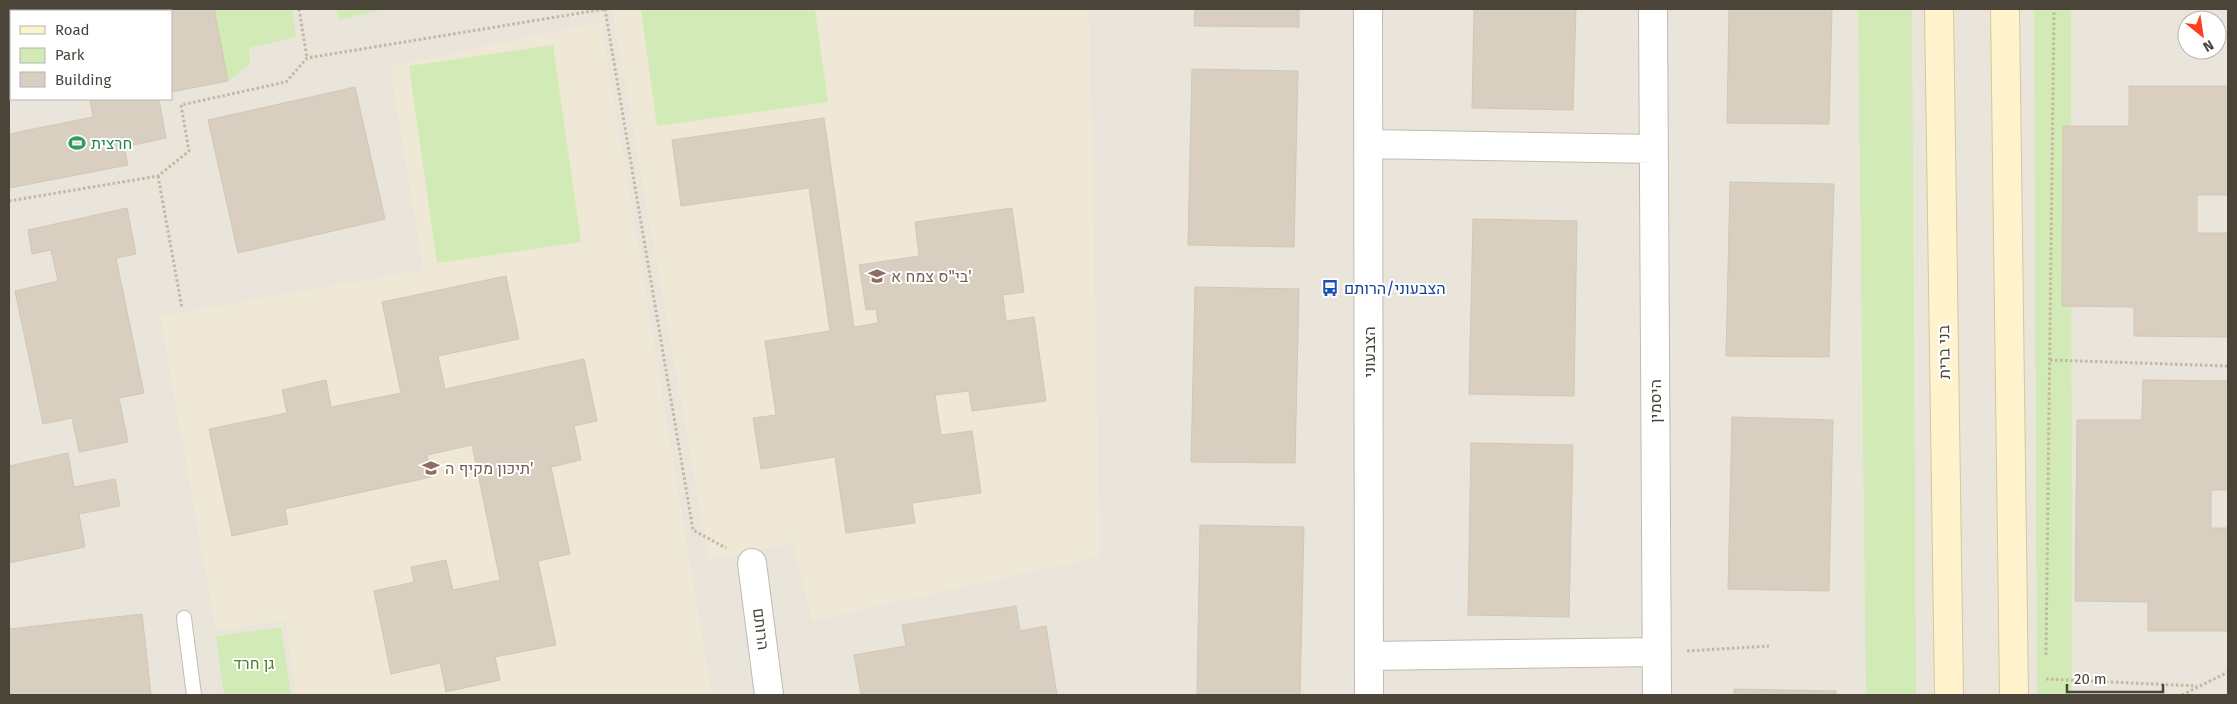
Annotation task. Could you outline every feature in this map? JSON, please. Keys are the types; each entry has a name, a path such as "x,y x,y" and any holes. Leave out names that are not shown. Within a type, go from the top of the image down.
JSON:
{"main road":[{"name":"בני ברית","path":"1939,9 1949,695"},
{"path":"2005,9 2014,695"}],"street":[{"name":"הצבעוני","path":"1368,9 1369,695"},
{"name":"היסמין","path":"1652,9 1657,695"},
{"path":"1368,144 1654,149"},
{"name":"הרותם","path":"752,563 769,695"},
{"path":"1370,656 1656,652"}],"lane":[{"path":"184,618 194,695"}],"path":[{"path":"299,9 307,58"},
{"path":"9,201 158,176 188,151 181,105 286,82 307,58 605,9 693,530 752,563"},
{"path":"2046,659 2054,9"},
{"path":"158,176 182,308"},
{"path":"2050,360 2228,366"},
{"path":"1656,652 1768,646"},
{"path":"2046,669 2046,687"},
{"path":"2182,695 2228,672"},
{"path":"2046,679 2197,686"}],"shaded area":[{"path":"9,9 2228,9 2228,695 9,695"},
{"name":"בי\"ס צמח א'","path":"612,9 1089,9 1100,556 812,621 792,543 709,560"},
{"name":"תיכון מקיף ה'","path":"601,22 712,695 296,695 286,620 216,631 160,316 423,270 390,66"}],"green space":[{"path":"292,9 296,37 249,48 250,64 228,81 172,92 172,10 18,10"},
{"path":"337,9 384,9 339,20"},
{"path":"655,9 815,9 828,102 657,126 641,11"},
{"path":"1858,9 1912,9 1916,695 1866,695"},
{"path":"2034,9 2071,9 2072,695 2037,695"},
{"path":"553,45 581,242 437,263 409,66"},
{"name":"גן חרד","path":"281,627 291,695 224,695 216,636"}],"building":[{"path":"214,9 228,81 172,92 172,10 98,10"},
{"path":"1195,9 1299,9 1299,27 1194,26"},
{"path":"1474,9 1576,9 1573,110 1472,108"},
{"path":"1729,9 1832,9 1829,124 1727,123"},
{"path":"1192,69 1298,71 1294,247 1188,245"},
{"path":"2129,86 2228,86 2228,195 2197,195 2197,233 2228,233 2228,337 2134,336 2134,307 2062,306 2063,126 2129,126"},
{"path":"355,87 385,219 238,253 208,120"},
{"name":"חרצית","path":"90,100 159,100 166,138 124,147 128,165 9,188 9,134 93,117"},
{"path":"824,118 854,327 878,323 876,309 866,310 859,265 919,256 915,222 1012,208 1024,292 1003,295 1006,321 1034,317 1046,401 972,411 969,391 935,395 941,435 972,431 981,493 912,503 915,523 846,533 835,457 761,469 753,418 776,415 765,341 830,331 809,188 681,206 672,140"},
{"path":"1730,182 1834,184 1829,357 1726,356"},
{"path":"127,208 136,254 116,258 144,393 119,398 128,442 79,452 72,418 43,424 15,291 58,281 51,250 32,254 28,230"},
{"path":"1473,219 1577,221 1574,396 1469,394"},
{"path":"506,276 519,339 438,356 445,389 584,359 597,421 574,426 581,460 551,467 570,554 538,561 556,645 495,657 500,680 446,692 440,663 391,674 374,591 414,582 411,567 446,560 453,590 500,580 472,445 427,455 431,477 285,509 288,524 232,536 209,429 287,413 282,390 326,380 331,407 401,393 382,302"},
{"path":"1195,287 1299,289 1295,463 1191,462"},
{"path":"2143,380 2228,381 2228,490 2211,490 2211,528 2228,528 2228,631 2148,631 2148,602 2075,601 2077,420 2142,420"},
{"path":"1732,417 1833,420 1829,591 1728,589"},
{"path":"1471,443 1573,445 1569,617 1468,615"},
{"path":"68,453 74,487 115,479 120,506 79,514 85,547 9,563 9,466"},
{"path":"1200,525 1304,527 1300,695 1197,695"},
{"path":"1016,606 1020,631 1046,626 1057,695 861,695 854,655 906,646 902,625"},
{"path":"142,614 151,695 9,695 9,629"},
{"path":"1734,689 1836,691 1836,695 1734,695"}],"place":[{"name":"חרצית","path":"77,143"},
{"name":"בי\"ס צמח א'","path":"877,276"},
{"name":"הצבעוני/הרותם","path":"1330,288"},
{"name":"תיכון מקיף ה'","path":"431,468"}]}
